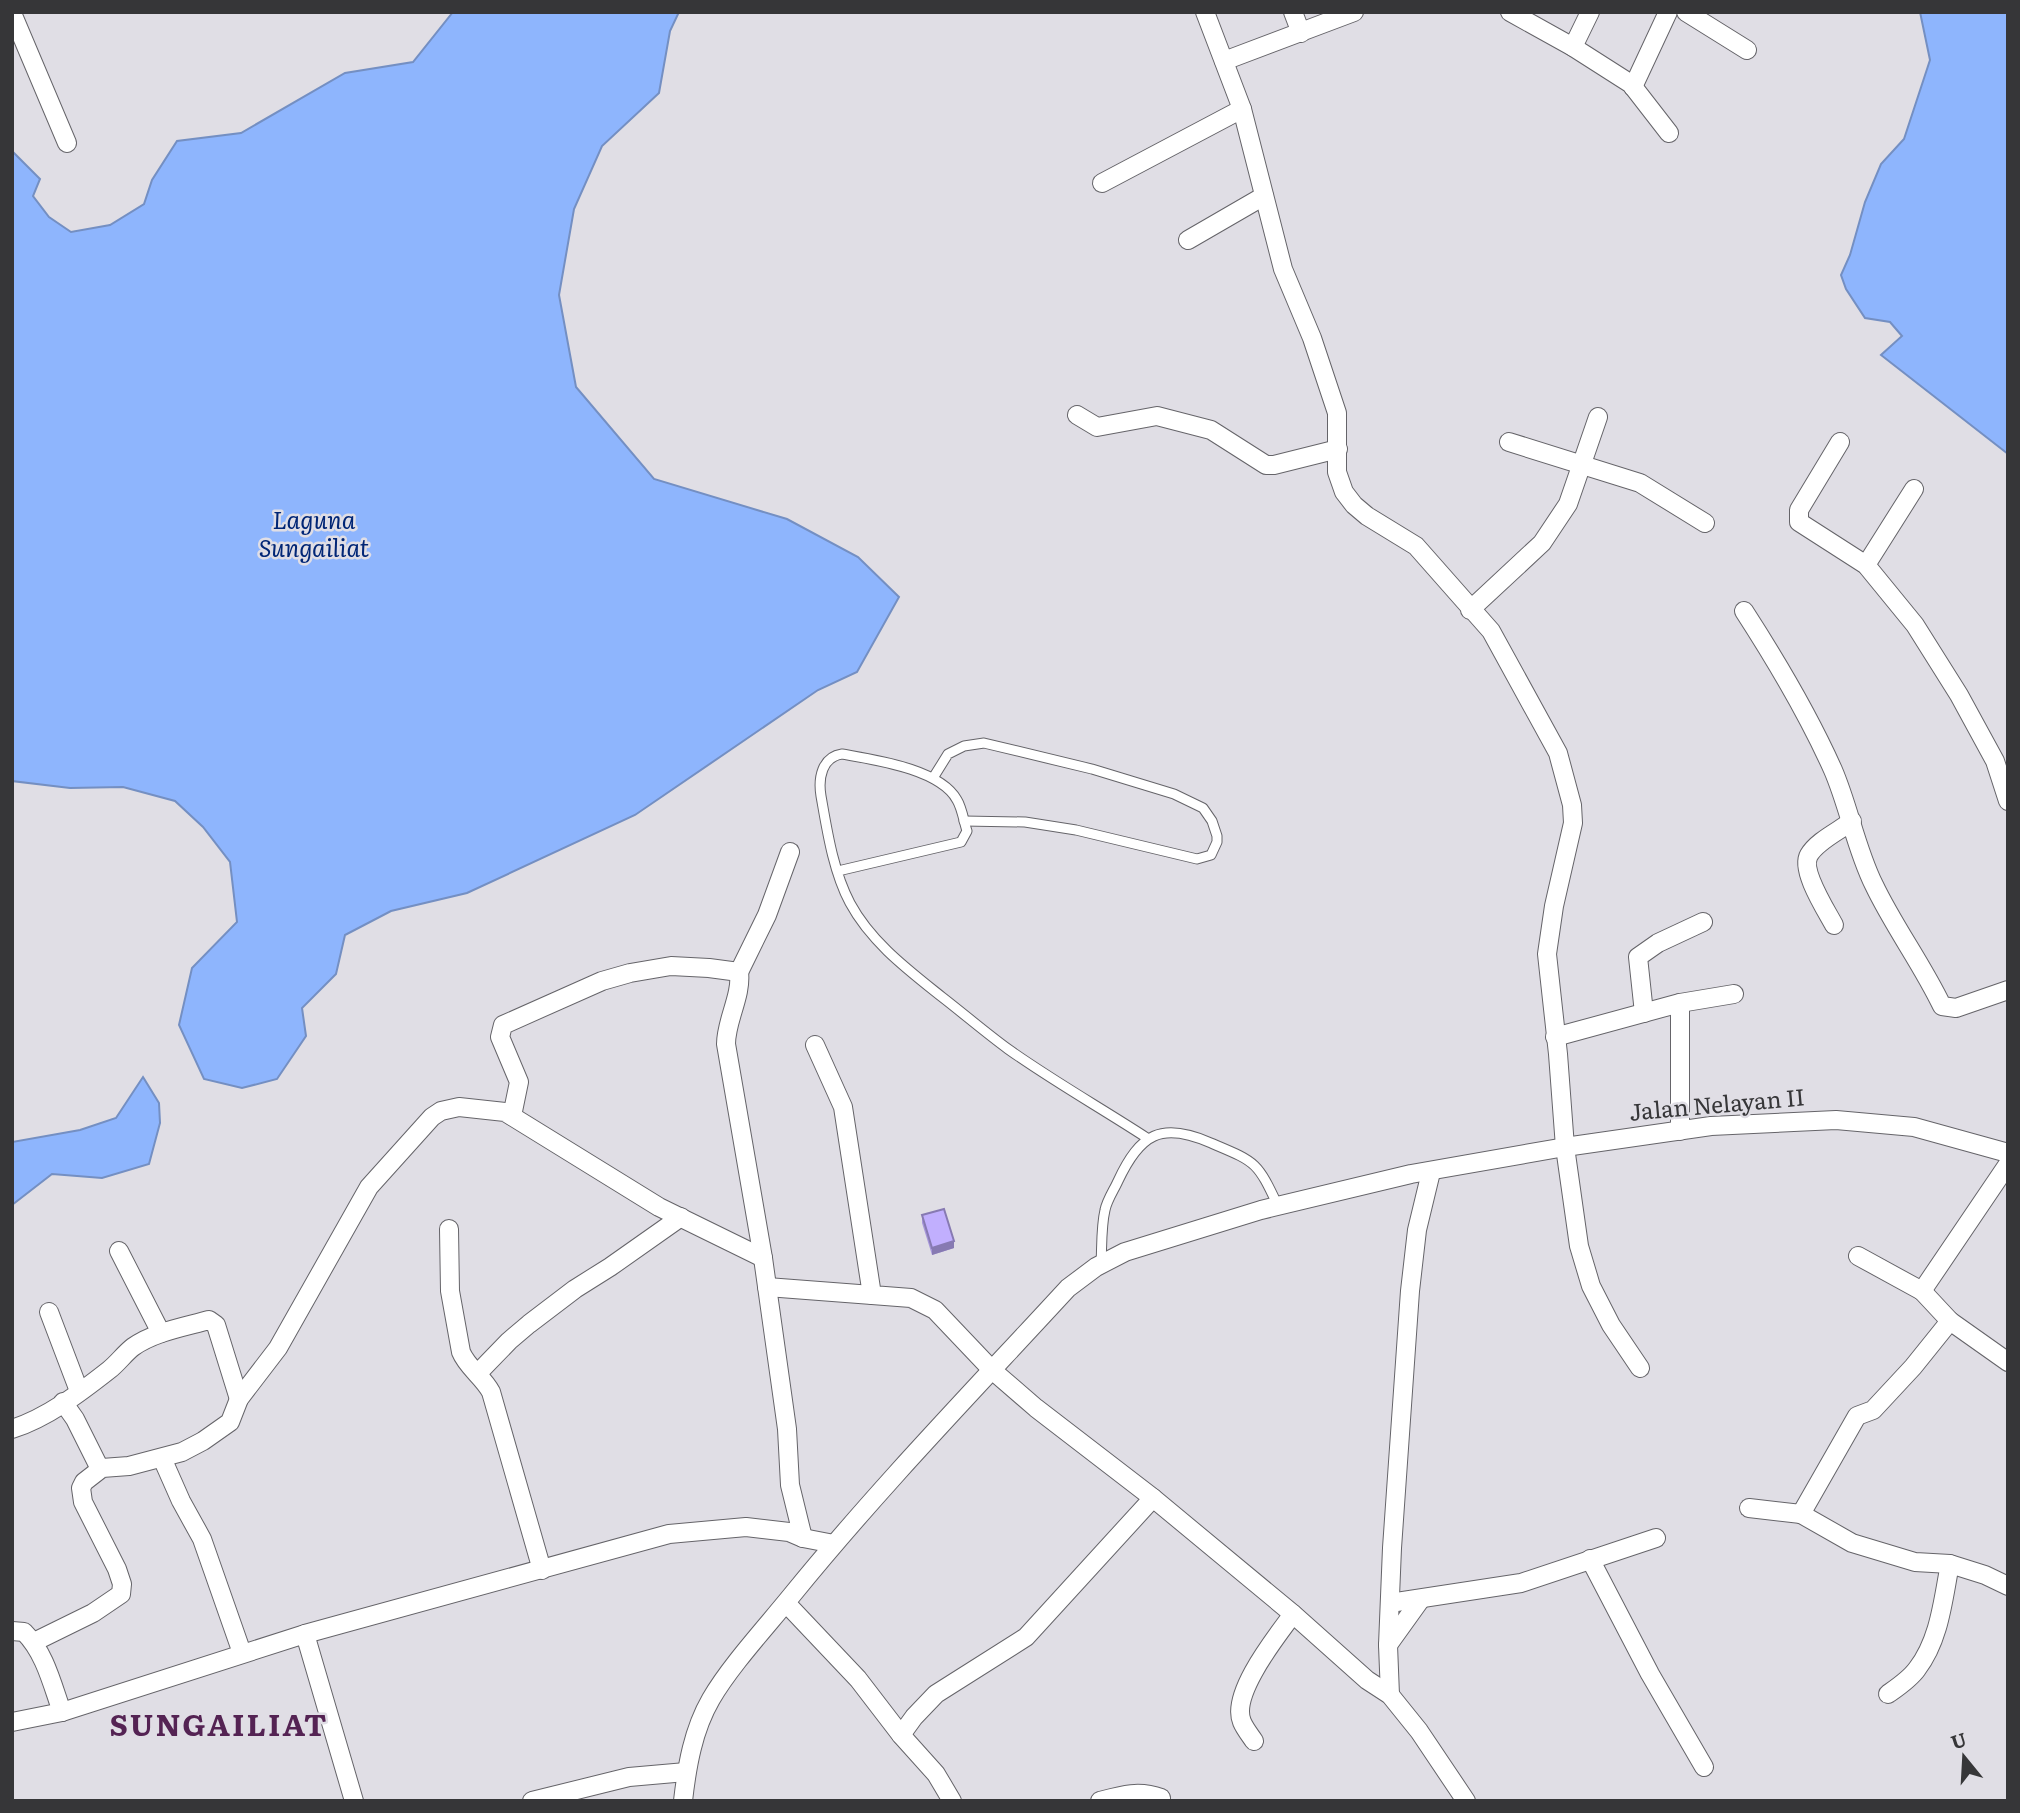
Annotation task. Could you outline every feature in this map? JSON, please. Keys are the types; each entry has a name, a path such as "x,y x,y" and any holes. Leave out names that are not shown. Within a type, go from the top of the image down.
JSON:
{"street":[{"path":"1205,12 1242,109 1283,269 1312,338 1337,414 1337,472 1344,492 1367,516 1416,546 1491,631 1558,753 1572,805 1573,823 1547,943 1565,1147 1579,1245 1591,1286 1611,1325 1640,1368"},
{"path":"1293,12 1301,33"},
{"path":"1224,61 1353,12"},
{"path":"1573,47 1590,12"},
{"path":"1633,87 1668,12"},
{"path":"1686,12 1747,50"},
{"path":"12,13 67,143"},
{"path":"1512,13 1573,47 1633,87 1669,133"},
{"path":"1102,183 1242,109"},
{"path":"1188,240 1264,196"},
{"path":"1077,415 1097,427 1157,416 1166,417 1211,430 1266,465 1338,449"},
{"path":"1470,610 1542,543 1569,504 1598,417"},
{"path":"1509,442 1640,483 1705,523"},
{"path":"1840,442 1799,510 1797,518 1802,524 1866,565 1915,625 1959,695 1995,761 2008,801"},
{"path":"1866,565 1914,489"},
{"path":"1744,611 1780,667 1833,770 1873,883 1901,937 1926,971 1942,1006 1956,1008 2008,990"},
{"path":"1834,925 1805,864 1814,848 1852,821"},
{"path":"790,852 767,915 739,972 726,1044 763,1258 787,1429 790,1485 803,1538"},
{"path":"1644,1013 1638,957 1658,943 1703,922"},
{"path":"509,1114 519,1082 500,1037 503,1025 602,981 630,973 671,966 739,972"},
{"path":"1555,1037 1680,1003 1734,994"},
{"path":"1680,1003 1680,1131"},
{"path":"815,1045 843,1107 872,1296"},
{"path":"34,1642 93,1613 121,1594 122,1584 117,1569 83,1502 81,1488 102,1468 129,1466 182,1452 230,1422 239,1399 278,1348 369,1186 432,1117 441,1111 459,1107 509,1114 600,1172 763,1258"},
{"name":"Jalan Nelayan II","path":"683,1801 686,1772 698,1726 711,1699 786,1603 834,1544 1068,1288 1101,1264 1125,1252 1278,1206 1422,1173 1565,1147 1680,1131 1764,1122 1836,1120 1914,1127 2008,1153"},
{"path":"1922,1291 2008,1164"},
{"path":"1379,1688 1388,1645 1410,1291 1422,1173"},
{"path":"478,1373 509,1341 575,1289 681,1217"},
{"path":"449,1229 452,1304 463,1357 491,1392 542,1570"},
{"path":"119,1251 161,1334"},
{"path":"1858,1256 1922,1291 1950,1321 2008,1362"},
{"path":"767,1287 911,1298 935,1310 992,1370 1036,1408 1153,1498 1379,1688 1419,1731 1466,1801"},
{"path":"49,1312 79,1391"},
{"path":"12,1429 63,1402 111,1369 133,1348 161,1334 209,1320 214,1322 239,1399"},
{"path":"1801,1514 1857,1416 1873,1410 1913,1367 1950,1321"},
{"path":"63,1402 102,1468"},
{"path":"162,1458 202,1539 242,1653"},
{"path":"901,1735 936,1694 1026,1637 1153,1498"},
{"path":"1749,1508 1801,1514 1852,1543 1915,1562 1950,1564 1985,1575 2008,1586"},
{"path":"12,1722 62,1712 305,1634 668,1534 746,1527 789,1532 803,1538 834,1544"},
{"path":"1390,1603 1521,1583 1656,1538"},
{"path":"1590,1559 1650,1674 1704,1767"},
{"path":"1888,1695 1918,1668 1932,1642 1938,1627 1950,1564"},
{"path":"1388,1645 1421,1600"},
{"path":"786,1603 858,1679 901,1735 936,1774 952,1801"},
{"path":"1254,1741 1242,1722 1240,1713 1244,1696 1251,1675 1261,1658 1293,1614"},
{"path":"12,1631 24,1632 34,1642 43,1657 62,1712"},
{"path":"305,1634 355,1801"},
{"path":"532,1801 653,1774 686,1772"},
{"path":"1100,1801 1129,1793 1147,1793 1161,1798"}],"lane":[{"path":"933,778 948,754 964,746 984,743 1092,769 1174,793 1203,808 1212,821 1217,842 1211,855 1197,859 1050,826 1025,822 964,821"},
{"path":"838,871 956,845 965,838 964,821 957,800 942,782 922,772 842,754 831,758 822,768 820,791 838,871 849,902 875,939 893,958 1009,1050 1147,1138"},
{"path":"1101,1264 1105,1209 1129,1158 1147,1138 1174,1132 1202,1139 1249,1159 1262,1172 1278,1206"}],"water":[{"name":"Laguna Sungailiat","path":"453,12 679,12 670,31 659,93 602,146 574,209 559,295 576,387 654,479 787,519 858,557 899,597 857,672 818,690 635,815 467,893 391,911 345,935 336,974 302,1008 306,1036 277,1079 242,1088 204,1079 179,1025 192,968 237,922 230,862 203,827 175,801 123,787 70,788 12,781 12,151 40,179 33,196 49,217 71,232 110,225 144,204 152,180 177,141 241,133 345,73 413,62"},
{"path":"1920,12 2008,12 2008,454 1881,355 1902,336 1890,322 1865,318 1846,289 1841,275 1850,255 1865,202 1881,164 1904,139 1930,60"},
{"path":"143,1077 159,1103 160,1123 149,1164 102,1178 52,1174 12,1205 12,1142 80,1130 116,1118"}],"building":[{"path":"944,1209 954,1241 932,1248 922,1215"}],"district":[{"name":"SUNGAILIAT","path":"219,1726"}]}
